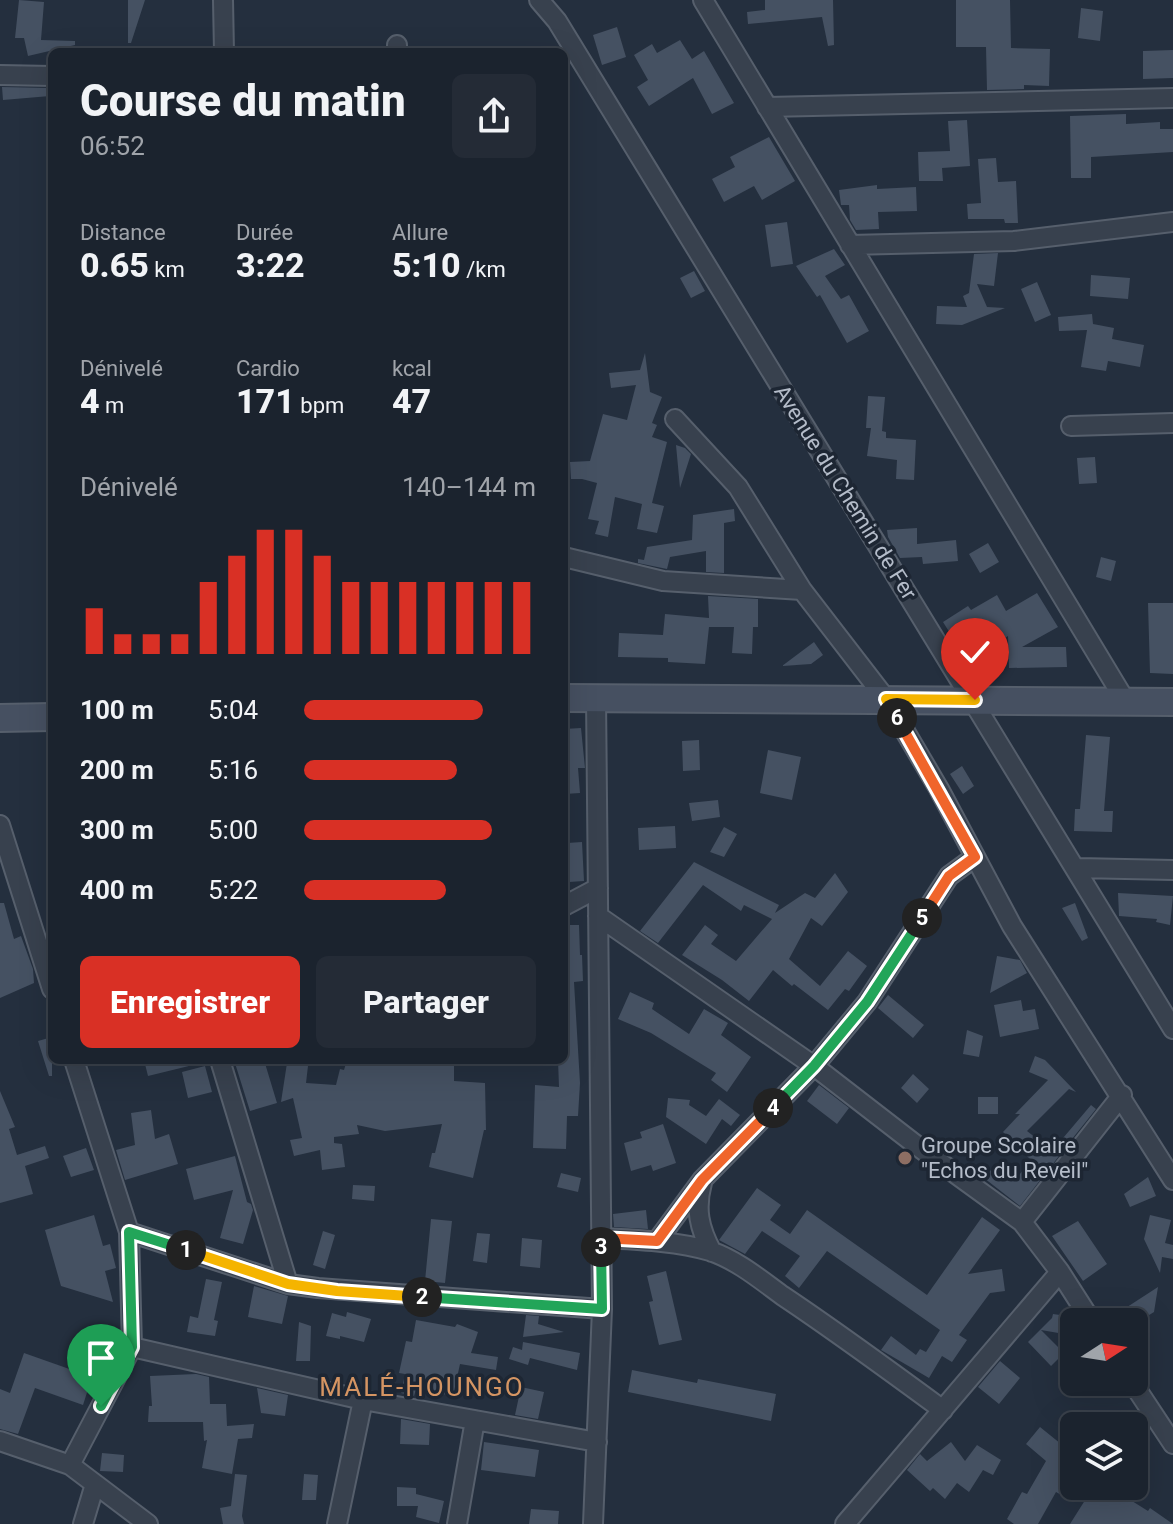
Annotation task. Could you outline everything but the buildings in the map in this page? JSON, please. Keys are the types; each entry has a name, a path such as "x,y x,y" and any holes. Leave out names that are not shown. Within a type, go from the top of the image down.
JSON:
{"street":[{"path":"223,0 224,48"},
{"name":"Avenue du Chemin de Fer","path":"539,0 557,21 1078,868 1173,1029"},
{"path":"703,0 1126,702"},
{"path":"0,75 48,76"},
{"path":"767,107 1173,98"},
{"path":"850,245 1014,241 1173,222"},
{"path":"675,419 738,487 802,590 886,699 1012,926 1122,1095 1173,1180"},
{"path":"1071,426 1173,423"},
{"path":"568,558 663,581 802,590"},
{"path":"593,1524 602,1309 596,697"},
{"path":"568,698 1173,702"},
{"path":"0,718 48,717"},
{"path":"0,825 6,867 48,978"},
{"path":"657,1241 702,1180 814,1066 867,1002 949,876 975,857"},
{"path":"1078,868 1173,870"},
{"path":"568,904 598,888"},
{"path":"598,916 814,1066 1022,1222 1083,1308"},
{"path":"70,1465 132,1347 129,1232 75,1064"},
{"path":"221,1064 288,1284"},
{"path":"1022,1222 1122,1095"},
{"path":"702,1180 697,1202 698,1221 712,1252"},
{"path":"129,1232 288,1284 337,1291 602,1309"},
{"path":"601,1238 657,1241 712,1252 736,1263 822,1320 943,1410"},
{"path":"845,1524 1060,1272"},
{"path":"132,1347 363,1400 597,1442"},
{"path":"1141,1396 1173,1444"},
{"path":"337,1524 363,1400"},
{"path":"457,1524 475,1420"},
{"path":"0,1441 70,1465 148,1524"},
{"path":"83,1524 95,1484"}],"place":[{"name":"Groupe Scolaire \"Echos du Reveil\"","path":"905,1158"}],"district":[{"name":"MALÉ-HOUNGO","path":"422,1387"}],"route":[{"path":"101,1406 132,1347 129,1232 288,1284 337,1291 602,1309 601,1238 657,1241 702,1180 814,1066 867,1002 949,876 975,857 886,699 975,700"}]}
